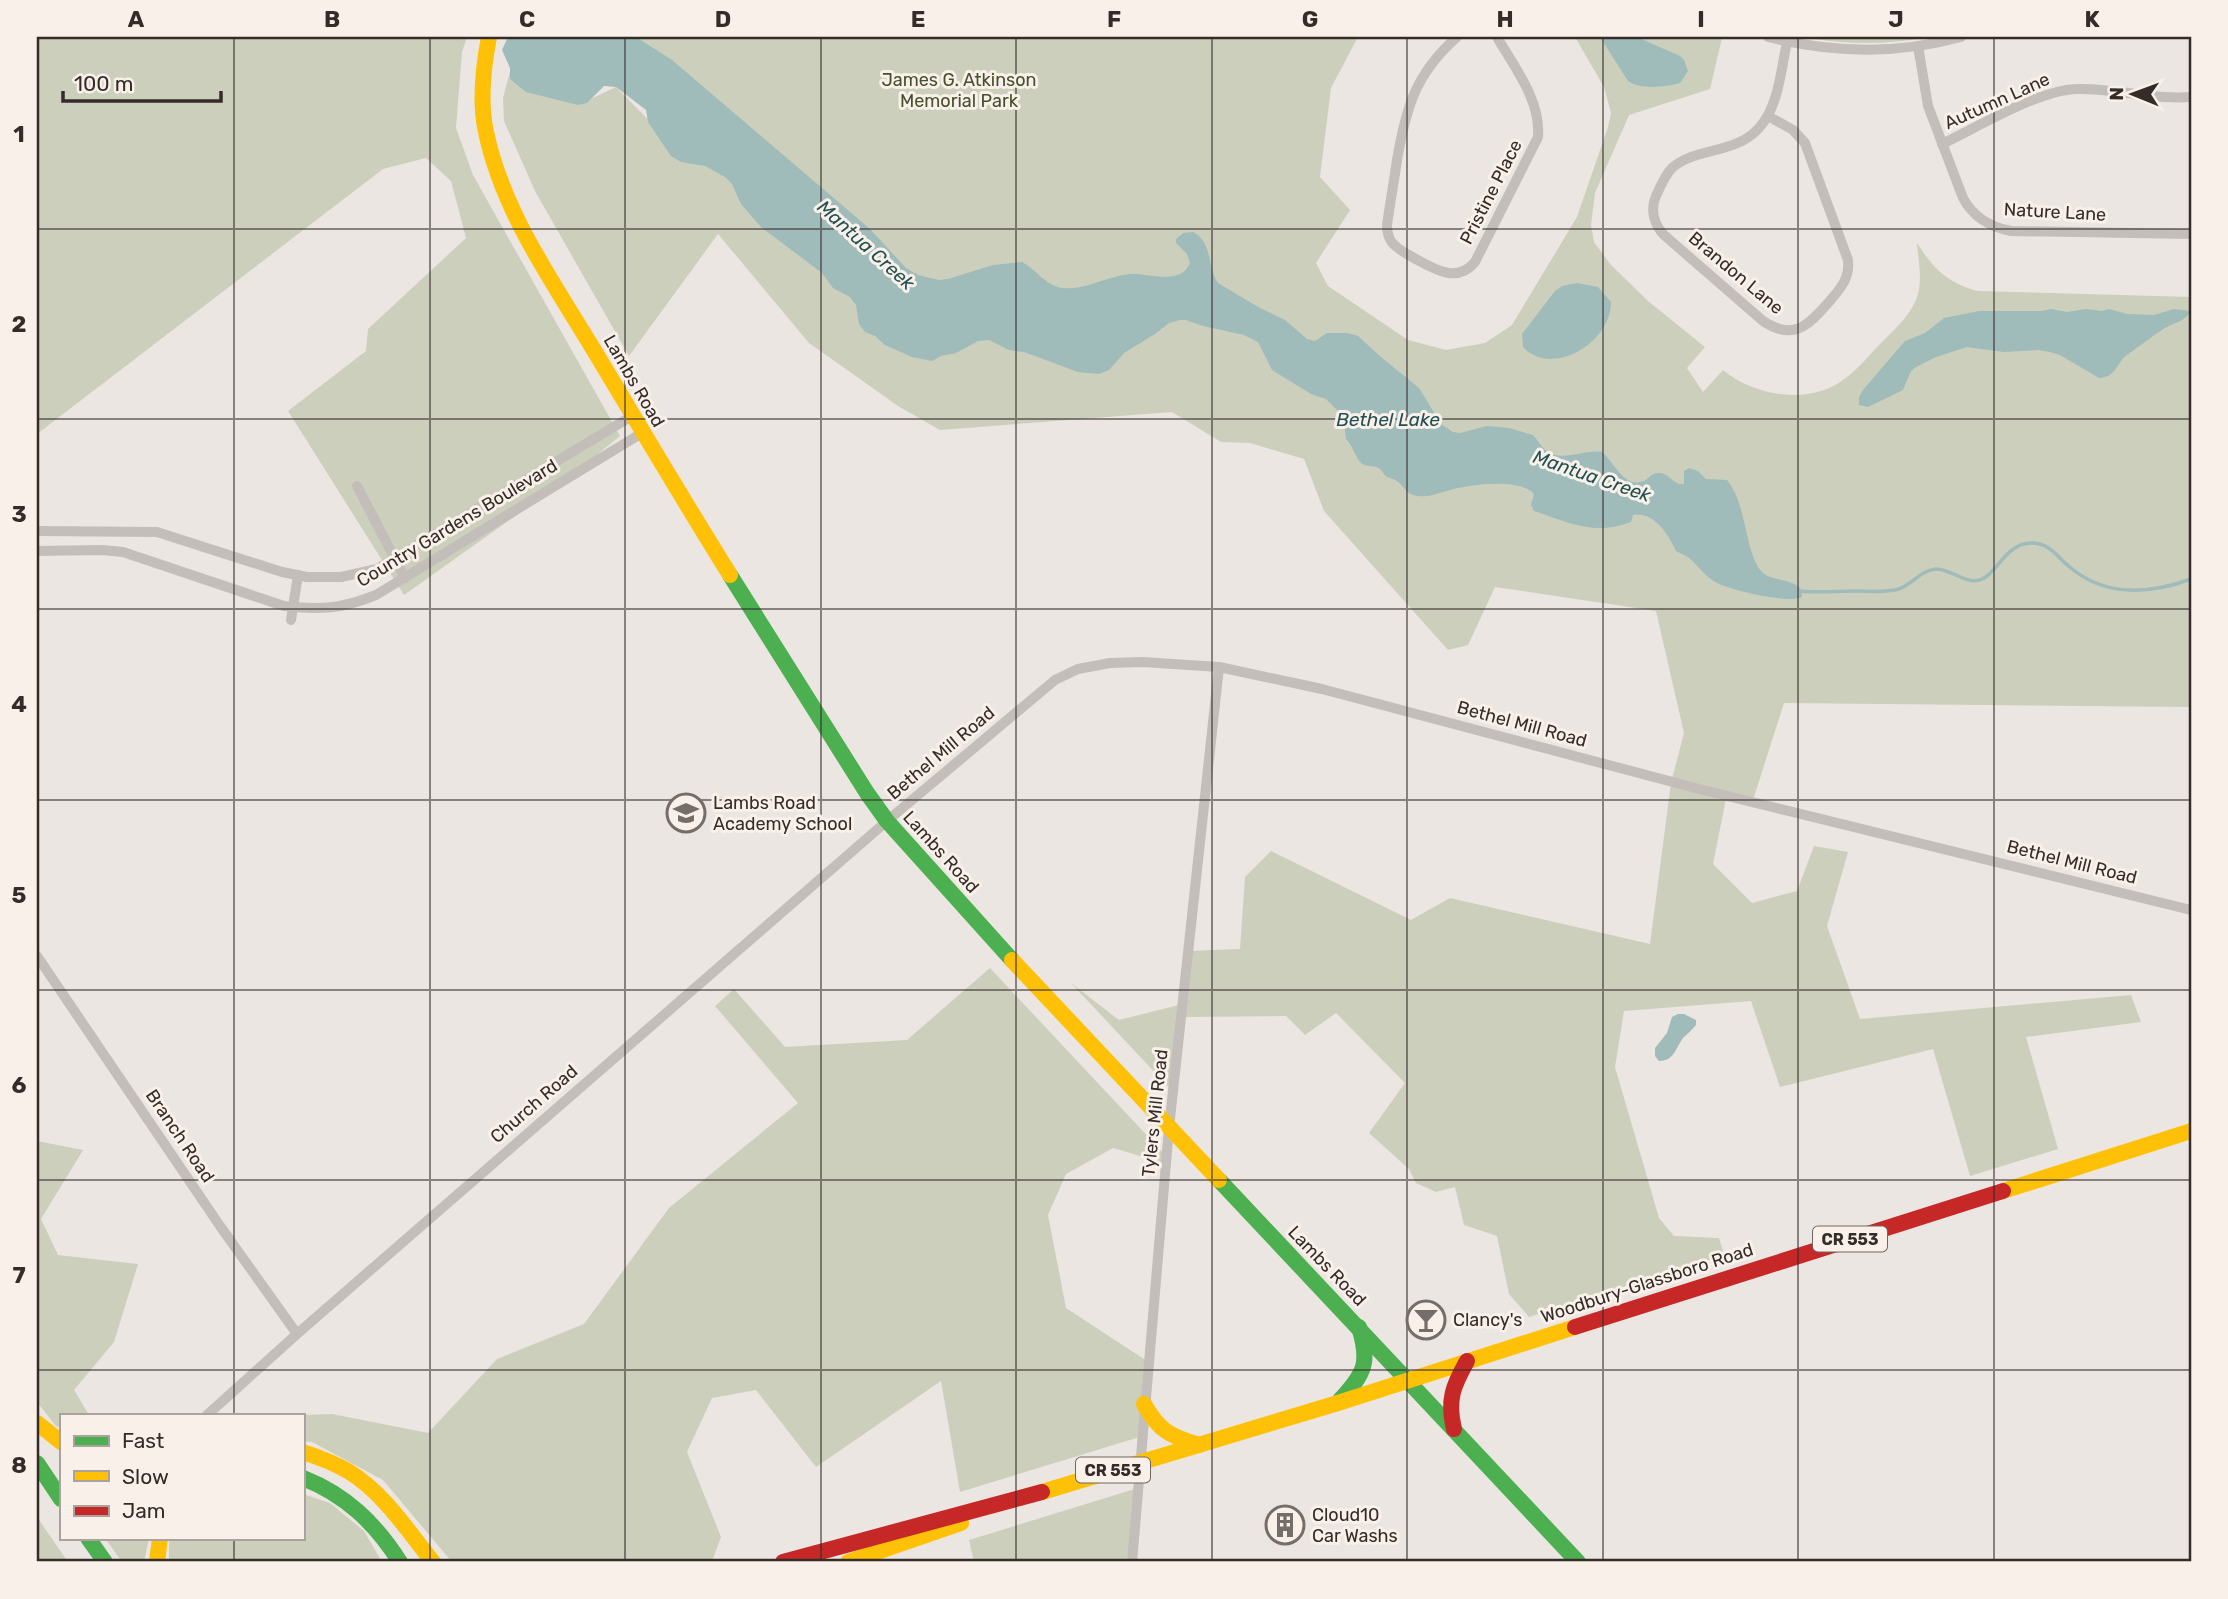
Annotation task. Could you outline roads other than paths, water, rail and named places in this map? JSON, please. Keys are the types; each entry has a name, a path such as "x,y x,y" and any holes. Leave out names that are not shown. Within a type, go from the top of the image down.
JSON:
{"main road":[{"name":"Lambs Road","path":"489,37 481,85 482,114 498,176 522,229 642,433 795,680 887,821 969,914 1578,1562"},
{"name":"Woodbury-Glassboro Road","path":"783,1562 954,1515 993,1507 1338,1403 2191,1131"},
{"path":"1338,1403 1359,1380 1365,1369 1367,1349 1359,1327"},
{"path":"1454,1429 1449,1412 1450,1393 1467,1361"},
{"path":"1144,1404 1156,1426 1168,1435 1199,1445"},
{"path":"37,1423 60,1442"},
{"path":"304,1452 351,1472 368,1485 395,1512 409,1534 433,1562"},
{"path":"37,1463 60,1498"},
{"path":"304,1478 327,1487 352,1503 374,1524 390,1545 398,1562"},
{"name":"Woodbury-Glassboro Road","path":"848,1562 958,1525 993,1507"},
{"path":"409,1534 419,1562"},
{"path":"89,1540 105,1562"},
{"path":"157,1562 160,1540"}],"street":[{"name":"Pristine Place","path":"1457,37 1428,66 1410,100 1387,225 1390,238 1398,248 1436,270 1450,274 1466,270 1475,262 1538,137 1535,107 1497,37"},
{"path":"1768,37 1849,50 1918,46 1961,37"},
{"name":"Brandon Lane","path":"1768,116 1793,130 1805,143 1848,260 1848,275 1841,288 1813,321 1794,330 1778,330 1760,318 1664,235 1655,223 1653,213 1655,198 1672,168 1685,160 1742,142 1757,130 1768,116 1787,41"},
{"name":"Nature Lane","path":"1918,46 1926,99 1966,203 1979,218 1992,226 2011,231 2191,233"},
{"name":"Autumn Lane","path":"1942,144 2034,100 2062,91 2089,89 2191,97"},
{"name":"Country Gardens Boulevard","path":"42,531 157,532 282,572 321,578 360,574 377,569 395,559 632,416"},
{"name":"Country Gardens Boulevard","path":"42,551 122,552 292,607 309,609 349,606 376,596 642,433"},
{"path":"357,486 405,578"},
{"path":"42,531 42,551"},
{"path":"80,531 80,550"},
{"path":"291,620 298,575"},
{"name":"Bethel Mill Road","path":"887,821 1055,680 1078,669 1110,663 1143,662 1219,667 1321,689 1699,789 2191,910"},
{"name":"Tylers Mill Road","path":"1132,1562 1169,1128 1219,667"},
{"name":"Church Road","path":"207,1414 887,821"},
{"name":"Branch Road","path":"37,956 296,1334"}],"water":[{"name":"Bethel Lake","path":"508,37 636,37 672,60 870,229 906,268 918,275 939,280 948,279 993,265 1022,262 1051,284 1062,288 1080,287 1131,274 1172,276 1185,270 1190,263 1176,239 1183,233 1193,232 1204,242 1218,283 1285,320 1307,339 1315,341 1327,333 1358,336 1419,388 1441,424 1453,432 1460,433 1487,426 1509,428 1533,435 1544,449 1557,455 1602,452 1623,477 1634,482 1660,473 1684,484 1684,471 1689,468 1698,471 1706,479 1727,480 1739,503 1756,563 1765,575 1796,585 1801,589 1802,597 1785,599 1759,595 1715,582 1689,558 1676,551 1654,520 1641,515 1633,515 1631,522 1617,526 1582,526 1534,511 1531,505 1534,494 1527,489 1507,484 1470,486 1427,496 1411,494 1380,469 1360,462 1346,439 1339,412 1326,399 1311,394 1272,370 1258,342 1244,335 1180,320 1169,323 1124,353 1109,370 1099,374 1078,372 1024,352 1009,350 989,340 978,341 956,353 932,361 912,357 865,332 859,324 856,305 850,297 833,288 822,273 761,227 741,204 732,184 725,177 705,166 681,162 671,156 648,122 646,110 616,87 604,86 587,103 578,105 526,92 510,79 510,68 502,50"},
{"path":"1600,37 1637,37 1680,56 1688,71 1680,83 1653,87 1633,84 1628,81"},
{"path":"1577,283 1598,287 1611,302 1601,331 1591,342 1564,357 1549,359 1535,356 1523,347 1522,334 1555,291 1562,286"},
{"path":"2051,309 2067,312 2109,309 2127,314 2154,315 2174,309 2189,311 2189,314 2123,358 2109,376 2099,378 2050,352 2004,352 1967,347 1916,367 1911,371 1903,390 1868,407 1859,405 1863,390 1905,341 1925,333 1944,318 1979,311"},
{"path":"1684,1014 1696,1020 1696,1025 1683,1038 1671,1057 1659,1061 1655,1056 1655,1048 1667,1033 1672,1017"}],"waterway":[{"name":"Mantua Creek","path":"1798,591 1894,590 1936,569 1976,581 1988,576 2015,548 2032,543 2049,548 2085,578 2114,589 2145,590 2191,579"}],"place":[{"name":"Lambs Road Academy School","path":"686,813"},
{"name":"Clancy's","path":"1426,1320"},
{"name":"Cloud10 Car Washs","path":"1285,1525"}],"park label":[{"name":"James G. Atkinson Memorial Park","path":"959,90"}]}
